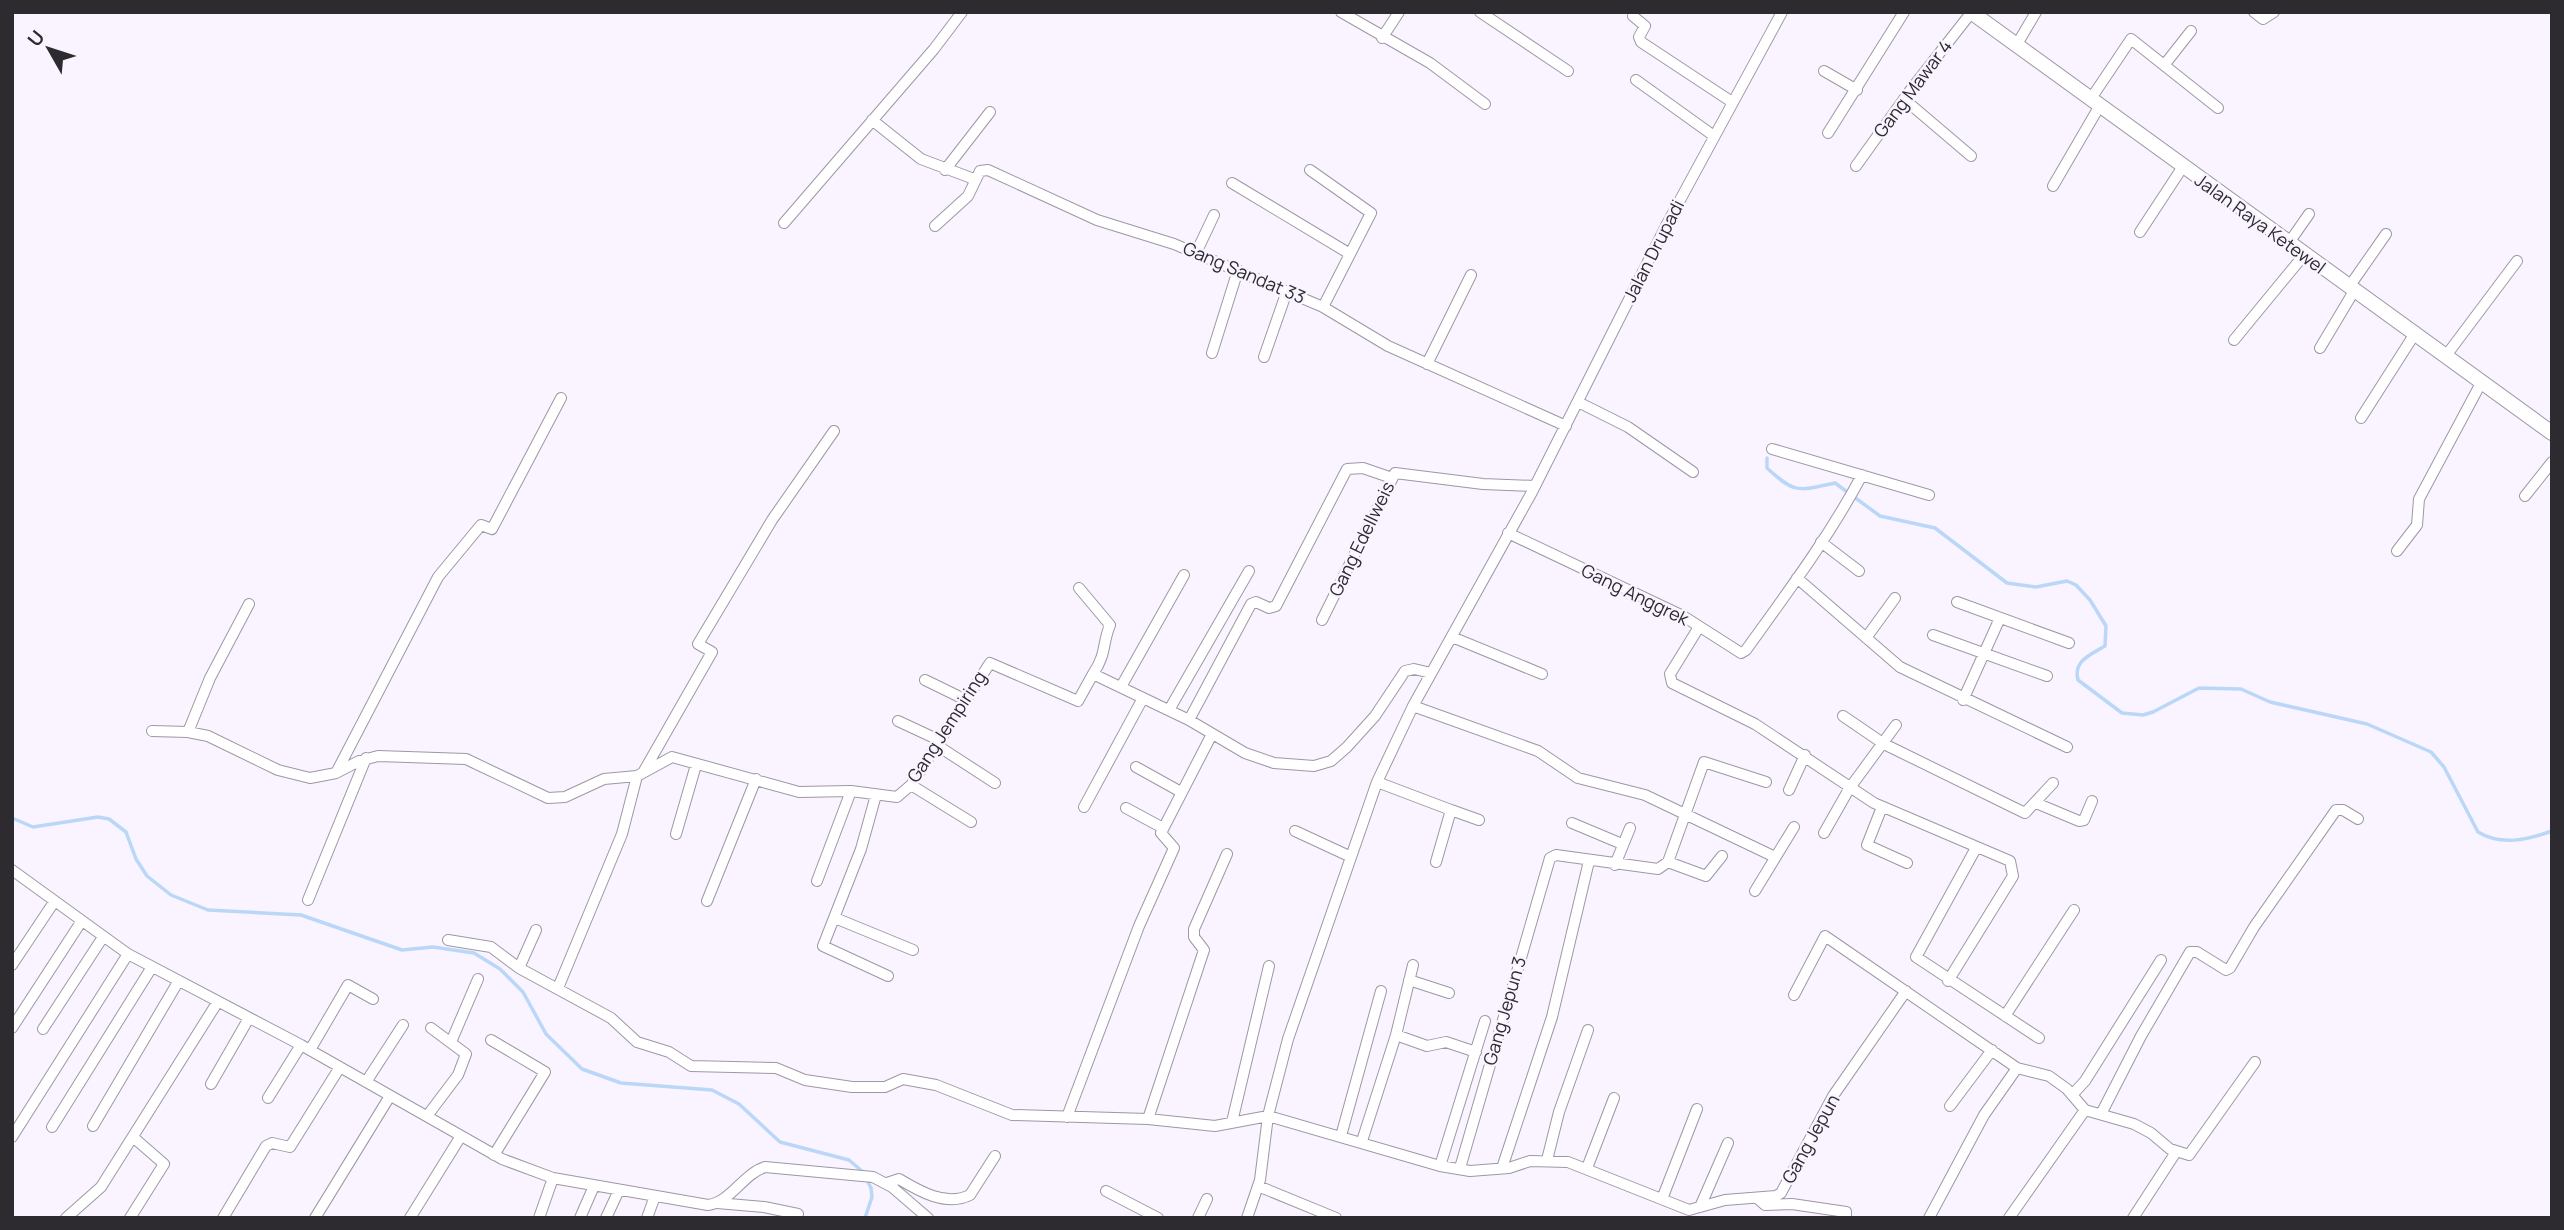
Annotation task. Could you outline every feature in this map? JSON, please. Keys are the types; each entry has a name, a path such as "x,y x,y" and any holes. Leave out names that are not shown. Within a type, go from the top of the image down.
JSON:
{"main road":[{"name":"Jalan Raya Ketewel","path":"1971,12 2182,168 2552,433"}],"street":[{"path":"784,223 934,49 962,12"},
{"path":"1341,12 1382,38 1430,63 1485,104"},
{"path":"1382,38 1399,12"},
{"path":"1480,12 1568,71"},
{"path":"1497,23 1504,12"},
{"name":"Jalan Drupadi","path":"1247,1218 1258,1186 1268,1116 1288,1039 1349,856 1377,782 1413,706 1534,489 1714,136 1782,12"},
{"path":"1828,133 1904,12"},
{"name":"Gang Mawar 4","path":"1856,166 1903,99 1971,12"},
{"path":"2016,46 2036,12"},
{"path":"2254,12 2263,19 2274,12"},
{"path":"1633,16 1645,26 1639,37 1641,42 1732,102"},
{"path":"2165,64 2191,32"},
{"path":"2053,186 2129,40 2165,64 2218,108"},
{"path":"1824,71 1857,90"},
{"path":"1636,80 1714,136"},
{"path":"1903,99 1971,156"},
{"path":"945,170 990,112"},
{"path":"872,120 921,159 974,179 968,196 935,226"},
{"path":"2140,232 2182,168"},
{"name":"Gang Sandat 33","path":"974,179 980,171 988,170 1097,219 1238,270 1323,307 1388,346 1566,426"},
{"path":"1310,170 1371,213 1323,307"},
{"path":"1233,183 1350,254"},
{"path":"2288,244 2309,214"},
{"path":"1196,253 1214,215"},
{"path":"2320,348 2351,289 2386,234"},
{"path":"2234,340 2304,255"},
{"path":"2445,357 2518,261"},
{"path":"1212,353 1238,270"},
{"path":"1427,364 1471,275"},
{"path":"1264,357 1287,291"},
{"path":"2361,418 2414,335"},
{"path":"2397,551 2417,525 2419,499 2481,383"},
{"path":"336,773 438,577 481,525 492,529 561,398"},
{"path":"1578,402 1628,427 1693,472"},
{"path":"558,988 622,834 639,774 712,652 698,645 778,511 834,431"},
{"path":"1772,449 1929,495"},
{"path":"2525,496 2552,462"},
{"path":"1189,720 1251,604 1256,601 1269,608 1276,606 1347,469 1363,468 1392,478"},
{"name":"Gang Edellweis","path":"1322,620 1392,478 1399,471 1534,489"},
{"name":"Gang Anggrek","path":"1508,533 1683,616 1739,653 1745,652 1797,578 1862,475"},
{"path":"1821,542 1859,570"},
{"path":"1169,710 1249,571"},
{"path":"1122,685 1184,575"},
{"path":"1797,578 1900,667 1963,700 2067,747"},
{"path":"1079,588 1110,625 1105,636 1104,656 1093,674 1122,685 1245,753 1275,763 1314,766 1331,761 1348,747 1375,716 1405,671 1414,669 1431,673"},
{"path":"1866,638 1895,598"},
{"path":"1957,602 2069,643"},
{"path":"188,732 225,646 249,604"},
{"path":"1963,700 2000,618"},
{"path":"1699,627 1670,674 1671,681 1755,723 1805,755 1849,789 1882,807 2010,861 2013,876 1948,981"},
{"path":"1933,635 2047,676"},
{"path":"1452,637 1542,674"},
{"name":"Gang Jempiring","path":"639,774 672,757 805,793 850,791 897,797 911,785 990,663 1078,701 1093,674"},
{"path":"925,680 966,700"},
{"path":"1084,807 1143,698"},
{"path":"1413,706 1538,751 1578,778 1645,795 1775,857"},
{"path":"1843,716 1884,744 2025,813 2053,783"},
{"path":"898,721 939,743 996,783"},
{"path":"1824,833 1849,789 1896,725"},
{"path":"152,731 188,732 208,736 278,771 310,778 336,773 366,758 466,759 548,798 565,797 604,779 639,774"},
{"path":"1068,1116 1139,926 1174,848 1161,835 1163,828 1212,734"},
{"path":"1789,790 1805,755"},
{"path":"308,900 366,758"},
{"path":"1502,1168 1552,1017 1589,861 1655,869 1668,862 1706,761 1766,782"},
{"path":"676,834 696,765"},
{"path":"1136,767 1181,792"},
{"path":"707,901 756,779"},
{"path":"1377,782 1479,820"},
{"path":"911,785 971,822"},
{"path":"817,881 850,791"},
{"path":"876,795 824,948 888,976"},
{"path":"2036,803 2079,821 2084,820 2092,801"},
{"path":"1126,807 1163,828"},
{"path":"1882,807 1867,845 1907,863"},
{"path":"1436,862 1451,810"},
{"path":"2101,1114 2141,1036 2190,953 2197,952 2226,970 2230,968 2254,927 2336,810 2343,810 2358,819"},
{"path":"1572,823 1622,844"},
{"path":"1755,891 1794,827"},
{"path":"1615,865 1630,828"},
{"path":"1295,831 1349,856"},
{"path":"1976,848 1915,954 1920,962 1948,981 2039,1038"},
{"path":"1148,1119 1204,950 1195,937 1194,929 1227,855"},
{"name":"Gang Jepun 3","path":"1460,1168 1552,855 1589,861"},
{"path":"1668,862 1706,876 1722,856"},
{"path":"12,870 128,954 217,1003 306,1047 494,1155 553,1178 594,1186 701,1205 717,1203 761,1212 798,1214"},
{"path":"12,965 54,902"},
{"path":"2005,1016 2074,910"},
{"path":"835,918 913,950"},
{"path":"12,1028 81,922"},
{"path":"519,968 536,930"},
{"path":"1794,995 1825,936 2017,1068 2049,1076 2085,1110 2146,1129 2176,1152 2189,1155 2255,1062"},
{"path":"43,1030 103,937"},
{"path":"448,940 491,947 519,968 611,1018 637,1042 669,1052 691,1066 776,1068 805,1080 852,1087 885,1087 903,1079 936,1085 1012,1115 1148,1119 1214,1126 1268,1116"},
{"path":"12,1137 128,954"},
{"path":"2072,1095 2085,1081 2161,960"},
{"path":"1362,1142 1396,1035 1413,965"},
{"path":"1232,1122 1269,966"},
{"path":"52,1127 152,967"},
{"path":"450,1042 478,979"},
{"path":"1409,980 1449,993"},
{"path":"93,1126 178,982"},
{"path":"268,1098 348,985 373,999"},
{"path":"1341,1136 1381,990"},
{"name":"Gang Jepun","path":"1268,1116 1440,1166 1477,1171 1547,1160 1587,1168 1681,1208 1700,1207 1746,1197 1758,1198 1781,1193 1833,1096 1906,991"},
{"path":"66,1218 101,1186 217,1003"},
{"path":"211,1084 248,1018"},
{"path":"1440,1166 1485,1021"},
{"path":"366,1082 403,1025"},
{"path":"427,1116 458,1075 466,1059 466,1052 431,1028"},
{"path":"1547,1160 1559,1112 1588,1030"},
{"path":"1396,1035 1427,1046 1446,1042 1476,1052"},
{"path":"491,1040 545,1072 494,1155"},
{"path":"1950,1105 1992,1050"},
{"path":"223,1218 266,1146 272,1143 290,1147 340,1067"},
{"path":"1929,1218 1984,1115 2017,1068"},
{"path":"315,1218 390,1096"},
{"path":"1587,1168 1614,1098"},
{"path":"1662,1199 1697,1109"},
{"path":"2009,1218 2085,1110"},
{"path":"410,1218 461,1136"},
{"path":"130,1218 164,1164 133,1137"},
{"path":"1700,1207 1728,1143"},
{"path":"2133,1218 2176,1152"},
{"path":"887,1183 899,1179 927,1196 964,1198 970,1195 995,1156"},
{"path":"717,1203 755,1171 765,1167 860,1175 887,1183 919,1215"},
{"path":"539,1218 553,1178"},
{"path":"580,1218 594,1186"},
{"path":"1258,1186 1336,1218"},
{"path":"607,1218 619,1190"},
{"path":"1106,1191 1158,1218"},
{"path":"647,1218 655,1196"},
{"path":"1758,1198 1763,1204 1769,1205 1792,1204 1846,1212 1846,1218"},
{"path":"1198,1218 1207,1199"},
{"path":"1766,1218 1769,1205"}],"waterway":[{"path":"1767,458 1767,468 1791,486 1805,489 1835,483 1880,516 1935,528 2007,583 2036,587 2067,581 2076,585 2090,600 2106,626 2105,646 2080,663 2078,680 2122,713 2143,715 2153,712 2199,688 2241,689 2270,702 2367,724 2431,752 2444,767 2478,832 2496,839 2514,840 2552,831"},
{"path":"12,818 33,827 98,817 109,819 126,832 136,859 147,876 171,895 208,910 301,915 402,950 433,947 474,953 500,969 523,992 546,1034 582,1069 621,1083 712,1090 739,1104 780,1142 849,1160 863,1172 871,1188 872,1197 865,1218"}]}
